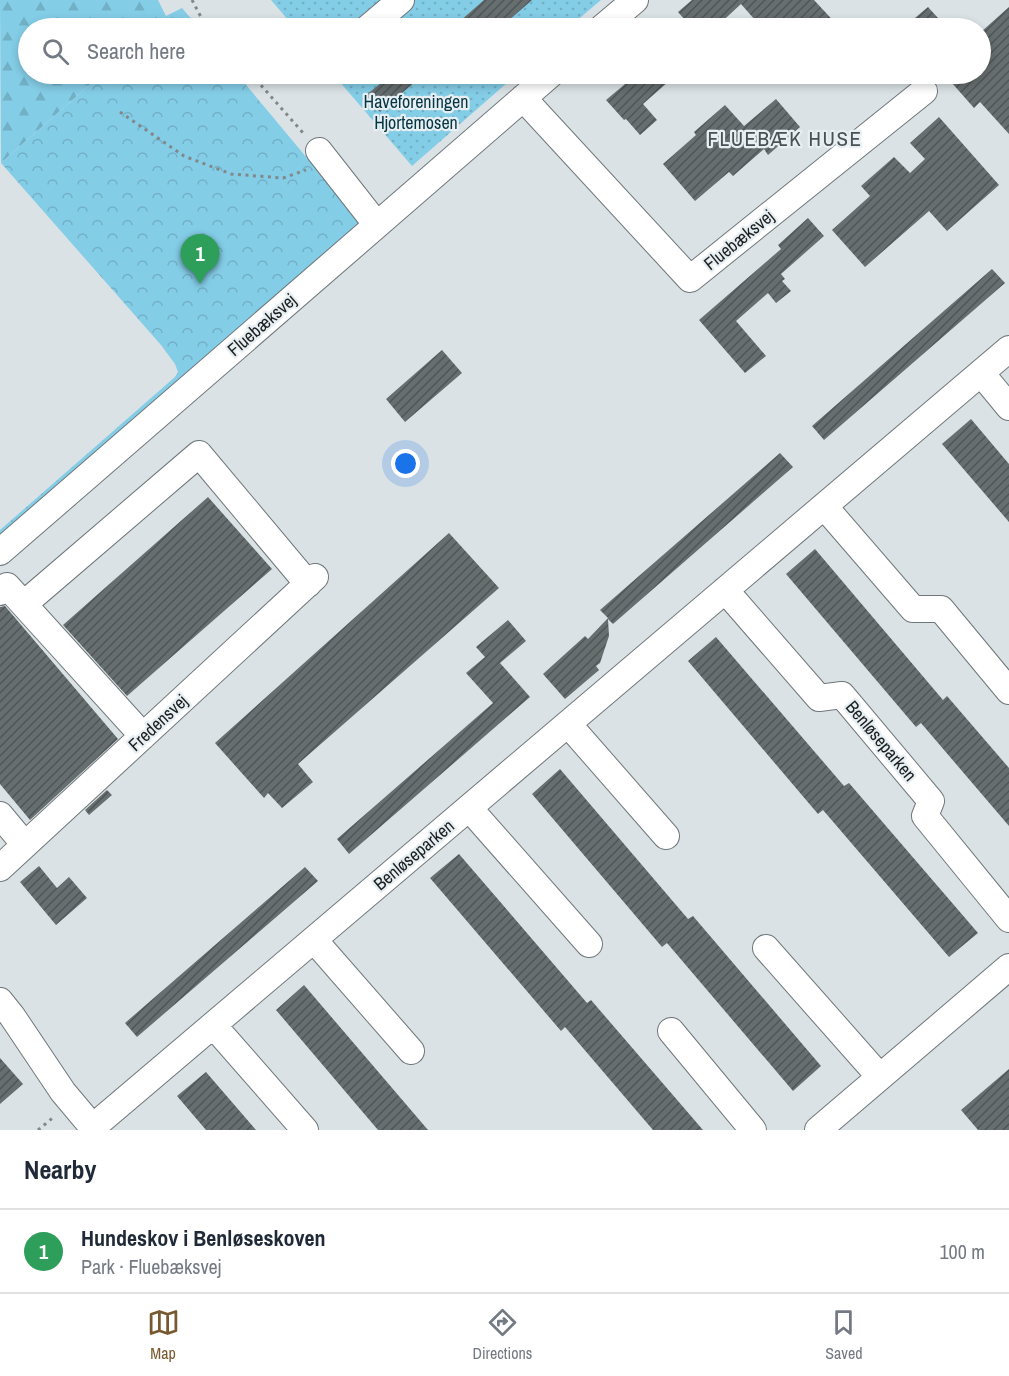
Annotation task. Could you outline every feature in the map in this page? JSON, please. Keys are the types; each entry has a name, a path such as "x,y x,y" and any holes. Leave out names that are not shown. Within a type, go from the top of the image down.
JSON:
{"street":[{"path":"380,18 401,0"},
{"path":"614,18 635,0"},
{"name":"Fluebæksvej","path":"0,552 539,84"},
{"name":"Fluebæksvej","path":"523,98 690,279 924,91"},
{"path":"322,155 377,225"},
{"name":"Benløseparken","path":"94,1129 213,1025 1009,349"},
{"path":"981,373 1009,407"},
{"name":"Fredensvej","path":"0,868 312,581 200,454 24,604"},
{"path":"824,506 913,609 941,609 1009,691"},
{"path":"0,592 7,586 143,736"},
{"name":"Benløseparken","path":"725,590 819,698 842,695 931,801 925,816 1009,919"},
{"path":"568,724 666,836"},
{"path":"469,808 589,944"},
{"path":"0,815 25,845"},
{"path":"314,940 411,1051"},
{"path":"766,948 880,1077"},
{"path":"818,1130 1009,967"},
{"path":"0,1001 63,1092 94,1129"},
{"path":"213,1025 305,1130"},
{"path":"671,1031 753,1130"}],"path":[{"path":"192,0 201,18"},
{"path":"120,112 184,156 231,174 283,178 315,168 322,155 259,84"}],"green space":[{"path":"0,0 158,0 166,16 164,18 18,18 18,84 91,84 1,163"},
{"path":"271,0 601,0 580,18 286,18"},
{"path":"182,8 190,18 164,18"},
{"path":"91,84 245,84 362,224 0,538 0,530 178,372 161,345 1,163"},
{"name":"Haveforeningen Hjortemosen","path":"342,84 506,84 412,166"}],"building":[{"path":"484,0 532,0 511,18 463,18"},
{"path":"692,0 814,0 831,18 753,18 741,4 726,18 683,18 678,12"},
{"path":"928,7 938,18 915,18"},
{"path":"1009,7 1009,134 980,102 974,108 953,84 991,84 991,23"},
{"path":"380,84 412,84 380,112 365,96"},
{"path":"625,84 666,84 643,104 657,120 640,135 606,100"},
{"path":"776,99 800,127 768,155 764,149 733,176 729,172 695,201 663,164 696,135 694,132 725,105 744,126"},
{"path":"939,117 999,185 947,231 929,211 865,267 832,230 870,196 861,186 894,157 910,173 925,159 910,143"},
{"path":"808,218 824,236 781,274 785,279 782,281 791,291 776,303 768,293 736,321 766,356 745,373 699,320 781,249 778,245"},
{"path":"992,269 1005,283 824,440 812,426"},
{"path":"442,350 462,373 405,422 386,399"},
{"path":"971,419 1009,464 1009,522 942,444"},
{"path":"780,453 793,467 613,624 608,619 609,636 600,663 596,666 599,670 565,699 543,674 585,636 588,639 608,618 600,610"},
{"path":"208,497 272,569 127,696 63,625"},
{"path":"449,533 499,588 298,764 313,782 282,808 268,793 264,798 215,743"},
{"path":"815,549 943,700 947,696 1009,768 1009,826 921,723 916,727 786,574"},
{"path":"5,606 118,739 30,820 0,784 0,607"},
{"path":"508,620 526,641 500,663 530,697 349,854 337,839 493,703 466,673 485,657 476,647"},
{"path":"716,637 844,786 849,783 978,933 949,957 823,810 818,814 688,661"},
{"path":"560,769 688,919 693,916 821,1066 793,1091 667,943 662,947 532,794"},
{"path":"107,790 112,795 89,815 85,810"},
{"path":"459,854 587,1003 591,1000 703,1130 653,1130 565,1027 561,1031 430,878"},
{"path":"39,866 57,888 69,877 87,898 56,925 20,882"},
{"path":"305,867 318,881 137,1037 125,1023"},
{"path":"304,985 428,1130 378,1130 276,1010"},
{"path":"0,1058 23,1084 0,1104"},
{"path":"1009,1069 1009,1130 978,1130 961,1110"},
{"path":"206,1072 256,1130 206,1130 177,1096"}],"place":[{"name":"Hundeskov i Benløseskoven","path":"200,284"}],"district":[{"name":"FLUEBÆK HUSE","path":"785,139"}]}
